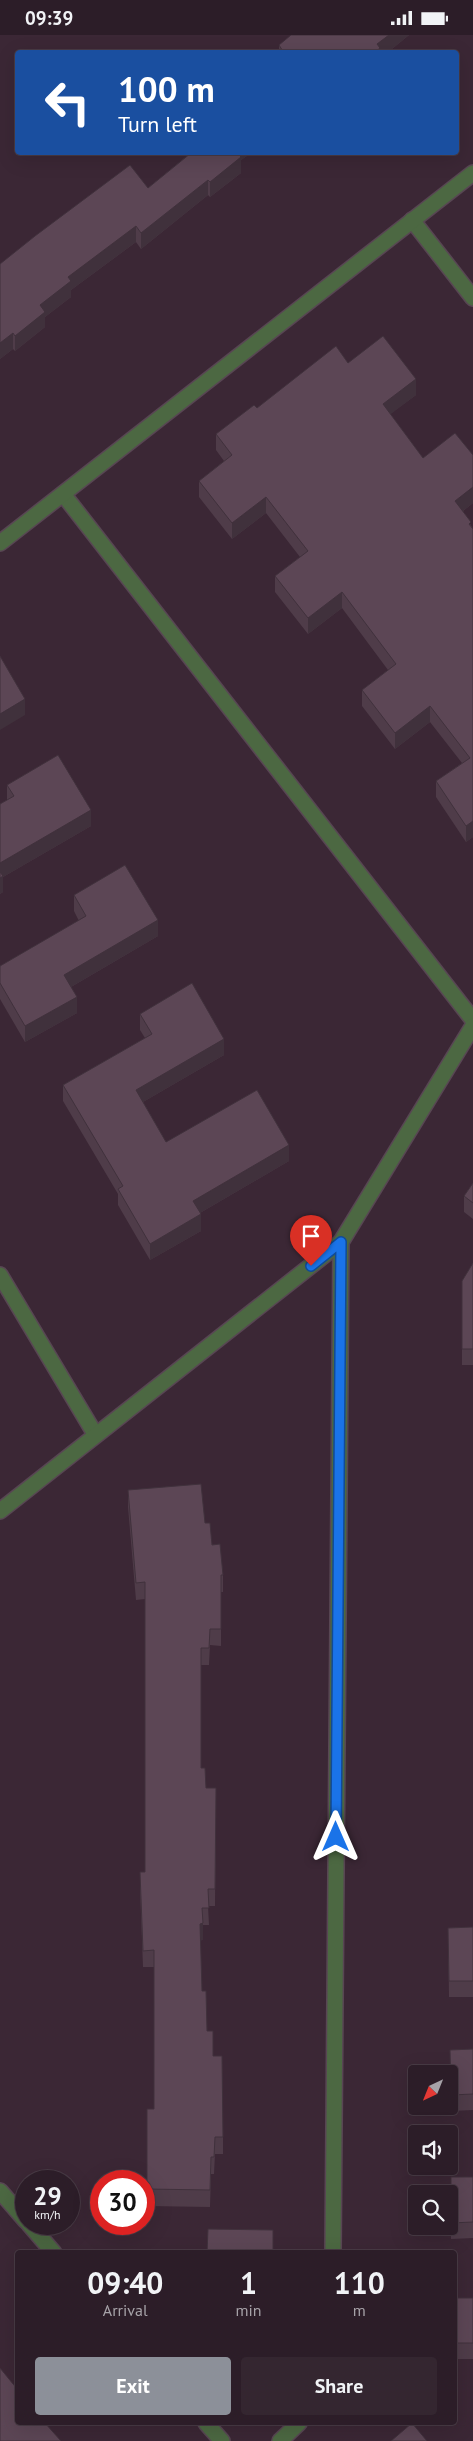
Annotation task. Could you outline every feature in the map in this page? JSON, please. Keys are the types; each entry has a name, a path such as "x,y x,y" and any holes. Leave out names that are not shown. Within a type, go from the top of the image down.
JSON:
{"street":[{"path":"0,543 473,173"},
{"path":"412,220 473,298"},
{"path":"62,494 473,1020"},
{"path":"0,1511 95,1434 341,1242 473,1026"},
{"path":"333,2250 341,1242"},
{"path":"0,1275 95,1434"},
{"path":"0,2191 15,2208"},
{"path":"38,2235 51,2250"},
{"path":"208,2425 222,2441"},
{"path":"280,2441 297,2425"}],"building":[{"path":"291,35 389,35 377,44 380,48 378,50 282,50 279,45"},
{"path":"189,155 240,155 241,157 210,182 208,180 141,233 136,226 68,277 71,281 40,305 45,312 15,336 13,333 0,343 0,264 130,165 148,188"},
{"path":"383,336 416,379 383,404 423,458 455,433 473,455 473,487 455,501 471,522 469,524 473,529 473,821 466,826 436,781 470,758 430,706 395,733 362,690 396,664 342,592 308,618 275,576 308,551 266,497 232,523 199,481 232,455 216,434 254,405 257,408 336,346 348,363"},
{"path":"0,656 25,699 0,714"},
{"path":"58,755 91,810 0,863 0,804 14,796 7,785"},
{"path":"125,865 158,920 64,975 77,997 25,1026 0,983 0,966 86,916 74,895"},
{"path":"192,983 224,1039 136,1090 166,1142 257,1090 289,1145 193,1201 201,1214 150,1244 118,1189 123,1186 63,1085 152,1034 140,1014"},
{"path":"473,1183 473,1203 464,1196"},
{"path":"473,1263 473,1349 462,1349 462,1281"},
{"path":"201,1484 205,1523 210,1523 212,1545 220,1544 223,1575 221,1575 221,1629 210,1629 209,1648 201,1648 201,1768 205,1768 206,1788 216,1788 215,1889 208,1889 209,1908 202,1908 203,1923 200,1924 202,1991 206,1991 207,2031 213,2031 213,2056 222,2056 223,2137 215,2137 214,2157 211,2157 210,2190 155,2189 155,2170 147,2170 147,2109 154,2109 154,1950 143,1951 140,1872 145,1872 145,1582 136,1583 128,1490"},
{"path":"473,1927 473,1981 449,1981 448,1928"},
{"path":"473,2049 473,2094 458,2095 458,2065 450,2065 450,2050"},
{"path":"451,2177 473,2177 473,2222 458,2223 458,2185 451,2185"},
{"path":"208,2229 273,2230 273,2250 207,2250"},
{"path":"457,2298 473,2298 473,2343 457,2343"},
{"path":"0,2368 15,2386 15,2425 47,2425 61,2441 0,2441"},
{"path":"410,2425 414,2425 427,2441 391,2441"}],"route":[{"path":"311,1266 341,1242 336,1837"}]}
